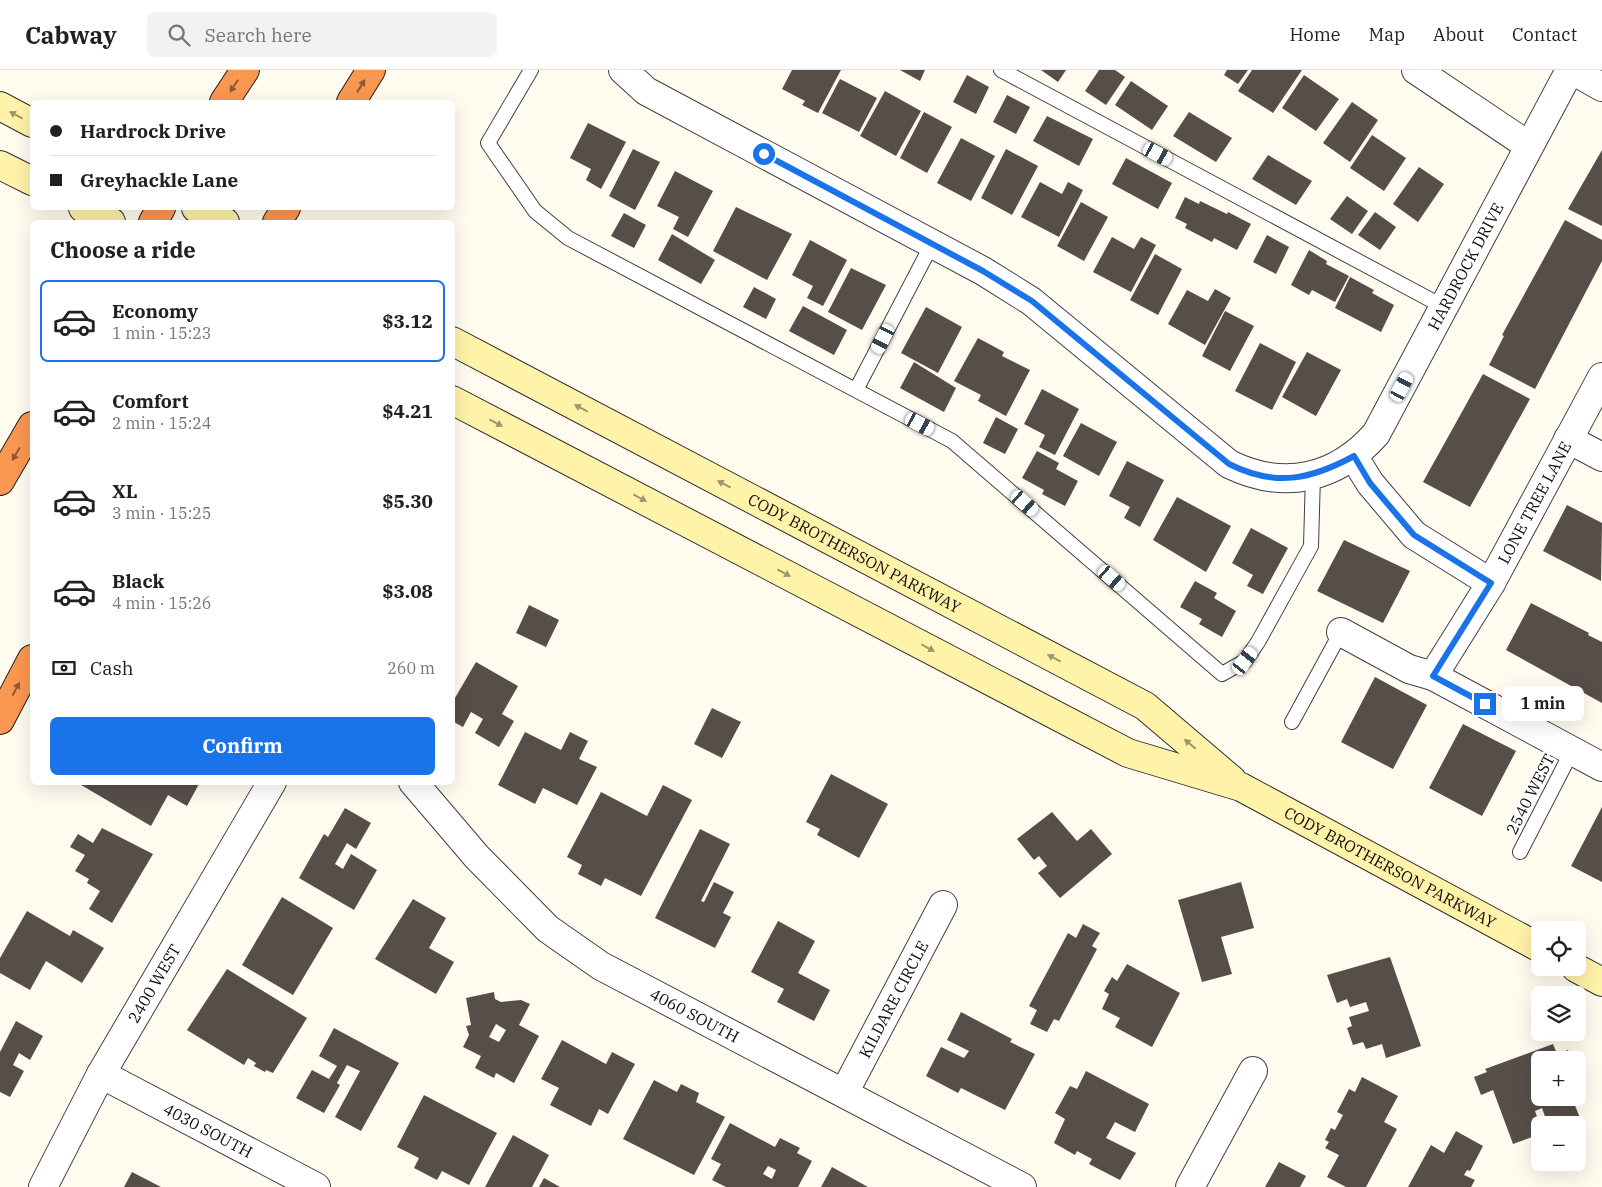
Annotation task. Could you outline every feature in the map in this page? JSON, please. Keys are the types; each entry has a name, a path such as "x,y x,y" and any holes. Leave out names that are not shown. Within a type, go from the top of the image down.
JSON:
{"highway":[{"path":"225,100 245,70"},
{"path":"352,100 371,70"},
{"path":"0,481 30,429"},
{"path":"0,720 30,662"}],"main road":[{"path":"0,106 30,122"},
{"path":"0,165 30,180"},
{"path":"86,210 107,220"},
{"path":"200,210 221,220"},
{"name":"CODY BROTHERSON PARKWAY","path":"455,342 1146,706 1241,787"},
{"name":"CODY BROTHERSON PARKWAY","path":"455,402 1128,753 1241,787 1531,943"},
{"path":"1586,973 1602,982"}],"street":[{"name":"HARDROCK DRIVE","path":"623,70 646,91 983,271 1032,301 1229,464 1245,472 1266,477 1291,479 1313,475 1354,456 1376,434 1571,70"},
{"path":"1416,70 1529,146"},
{"path":"1571,70 1602,87"},
{"name":"LONE TREE LANE","path":"1433,676 1491,583 1602,377"},
{"path":"1568,439 1602,457"},
{"path":"1354,456 1370,483 1414,535 1491,583"},
{"path":"1341,632 1409,669 1433,676 1602,767"},
{"name":"2400 WEST","path":"43,1187 101,1074 270,785"},
{"name":"4060 SOUTH","path":"415,785 477,857 548,929 602,966 1022,1187"},
{"name":"KILDARE CIRCLE","path":"844,1093 942,905"},
{"path":"1190,1187 1252,1071"},
{"name":"4030 SOUTH","path":"101,1074 316,1187"}],"lane":[{"path":"531,70 488,143 534,210 568,238 952,441 1222,674 1245,661 1258,642 1311,546 1313,475"},
{"path":"1001,70 1444,307"},
{"path":"856,390 932,244"},
{"path":"1292,722 1341,632"},
{"name":"2540 WEST","path":"1520,852 1572,751"}],"building":[{"path":"792,70 841,70 818,113 802,105 805,101 782,89"},
{"path":"900,70 925,70 920,81"},
{"path":"1041,70 1066,70 1058,82"},
{"path":"1099,70 1115,70 1125,77 1106,105 1085,91"},
{"path":"1227,70 1248,70 1238,84 1224,75"},
{"path":"1252,70 1302,70 1273,113 1238,91"},
{"path":"967,75 989,87 976,114 953,102"},
{"path":"1304,75 1339,99 1316,131 1282,108"},
{"path":"840,79 877,98 859,132 822,113"},
{"path":"1131,81 1168,106 1152,130 1115,105"},
{"path":"885,91 921,111 896,156 860,136"},
{"path":"1007,95 1030,107 1016,134 993,122"},
{"path":"1352,102 1378,120 1350,162 1323,143"},
{"path":"924,112 952,127 927,173 900,158"},
{"path":"1189,112 1232,138 1216,162 1173,136"},
{"path":"1047,116 1093,139 1079,166 1033,141"},
{"path":"588,123 626,142 601,189 586,180 591,169 570,158"},
{"path":"1372,135 1406,158 1384,191 1350,168"},
{"path":"961,138 995,156 971,201 937,183"},
{"path":"633,149 660,162 635,210 609,196"},
{"path":"1006,149 1038,166 1012,215 981,198"},
{"path":"1602,150 1602,226 1568,209"},
{"path":"1268,155 1312,181 1296,205 1252,179"},
{"path":"1126,158 1172,183 1158,209 1112,184"},
{"path":"1419,167 1444,184 1418,222 1393,204"},
{"path":"675,171 713,191 688,237 673,229 679,217 657,206"},
{"path":"1040,182 1062,194 1068,182 1083,190 1059,237 1021,217"},
{"path":"1347,196 1368,211 1352,234 1330,219"},
{"path":"1185,197 1199,204 1200,201 1227,214 1228,212 1251,224 1237,250 1214,238 1212,242 1185,228 1187,224 1175,218"},
{"path":"1081,202 1108,217 1084,261 1057,246"},
{"path":"736,207 792,234 767,280 713,251"},
{"path":"1375,212 1396,227 1380,250 1358,235"},
{"path":"624,213 646,225 634,248 611,236"},
{"path":"1565,220 1602,240 1602,261 1535,389 1489,365 1504,336 1502,335"},
{"path":"672,234 715,260 701,284 658,260"},
{"path":"1267,235 1289,247 1276,274 1253,262"},
{"path":"1112,237 1134,249 1141,237 1156,245 1131,292 1093,272"},
{"path":"810,240 847,260 823,306 807,298 813,286 792,275"},
{"path":"1309,250 1327,261 1326,264 1349,276 1335,302 1312,290 1309,295 1291,285"},
{"path":"1155,254 1182,269 1158,315 1130,300"},
{"path":"851,268 886,285 862,330 828,312"},
{"path":"1350,277 1374,290 1372,293 1394,305 1381,332 1335,308"},
{"path":"754,287 776,299 766,319 743,307"},
{"path":"1215,289 1231,298 1205,345 1168,324 1187,290 1208,301"},
{"path":"803,306 847,330 834,355 789,331"},
{"path":"926,307 962,327 938,373 901,353"},
{"path":"1225,311 1254,326 1230,371 1202,356"},
{"path":"978,338 1004,352 1002,356 1030,370 1006,416 978,401 981,395 954,381"},
{"path":"1260,343 1296,362 1272,410 1235,391"},
{"path":"1307,352 1341,370 1316,416 1282,397"},
{"path":"914,362 956,388 944,412 900,388"},
{"path":"1483,374 1530,399 1470,507 1423,482"},
{"path":"1042,389 1079,409 1055,455 1039,447 1045,435 1024,424"},
{"path":"996,417 1018,429 1005,454 983,443"},
{"path":"1081,423 1117,442 1099,476 1063,456"},
{"path":"1037,451 1059,463 1056,469 1078,481 1065,506 1042,494 1044,490 1022,478"},
{"path":"1127,461 1164,480 1140,527 1124,518 1130,507 1109,496"},
{"path":"1177,497 1231,526 1206,572 1153,540"},
{"path":"1567,505 1602,523 1601,581 1543,551"},
{"path":"1251,528 1288,548 1263,594 1247,586 1253,575 1232,563"},
{"path":"1344,540 1410,571 1383,623 1317,591"},
{"path":"1195,581 1217,593 1214,598 1236,611 1222,637 1199,624 1202,619 1180,607"},
{"path":"1531,603 1589,633 1588,635 1602,642 1602,703 1506,650"},
{"path":"529,605 559,620 546,647 516,633"},
{"path":"476,662 518,686 502,714 514,721 499,747 475,733 483,719 471,712 463,727 455,723 455,698"},
{"path":"1375,677 1427,705 1393,769 1341,742"},
{"path":"712,708 741,722 722,758 694,744"},
{"path":"1463,724 1516,751 1482,816 1429,788"},
{"path":"525,732 561,750 570,732 588,741 579,759 597,767 577,805 543,788 535,804 498,785"},
{"path":"831,774 888,804 859,858 817,835 820,829 806,822"},
{"path":"81,785 198,785 187,806 168,795 151,826"},
{"path":"663,785 692,800 641,896 605,878 601,886 578,874 582,865 567,857 601,792 647,816"},
{"path":"1602,807 1602,882 1571,866"},
{"path":"345,808 371,823 356,849 347,843 335,864 343,869 351,854 377,870 354,910 299,878 324,834 328,837"},
{"path":"1052,812 1077,841 1091,829 1112,854 1060,898 1038,873 1047,866 1039,856 1034,860 1017,839"},
{"path":"102,828 153,854 112,923 89,909 100,891 87,883 89,879 75,871 85,855 70,847 78,834 93,843"},
{"path":"700,829 730,844 701,901 704,902 714,882 734,892 723,913 731,917 715,948 655,918"},
{"path":"1241,882 1254,928 1221,937 1232,974 1202,982 1178,900"},
{"path":"282,897 333,928 293,995 242,965"},
{"path":"413,899 446,918 429,948 454,962 436,994 375,959"},
{"path":"27,911 70,936 73,930 104,948 82,983 46,961 30,990 0,973 0,958"},
{"path":"778,921 815,941 798,973 830,990 814,1021 777,1002 784,989 751,972"},
{"path":"1083,924 1100,933 1092,946 1097,949 1059,1021 1054,1019 1047,1032 1030,1024 1037,1010 1029,1006 1068,933 1076,938"},
{"path":"1390,957 1421,1046 1386,1058 1382,1044 1366,1049 1363,1042 1353,1045 1347,1028 1352,1026 1349,1017 1369,1011 1366,1002 1350,1007 1347,999 1337,1003 1327,975"},
{"path":"1127,964 1180,993 1152,1047 1115,1027 1120,1018 1102,1009 1109,994 1104,991 1112,977 1117,981"},
{"path":"227,969 307,1018 273,1073 266,1070 265,1072 254,1066 256,1063 248,1058 244,1065 187,1030"},
{"path":"494,992 495,999 501,1002 521,1000 530,1004 519,1025 539,1036 514,1083 496,1073 494,1078 475,1068 481,1056 463,1047 469,1035 466,1026 471,1025 466,998","holes":["496,1024 506,1030 499,1042 489,1037"]},
{"path":"961,1012 1012,1039 1010,1042 1035,1054 1005,1110 961,1088 958,1093 926,1076 941,1047 964,1058 969,1051 947,1040"},
{"path":"16,1021 43,1036 30,1060 19,1053 13,1065 24,1071 10,1097 0,1092 0,1052"},
{"path":"334,1028 399,1063 361,1131 335,1117 360,1071 347,1065 337,1083 340,1085 324,1113 296,1098 312,1070 329,1079 337,1066 319,1056"},
{"path":"562,1040 606,1064 612,1052 635,1064 608,1114 599,1109 591,1126 550,1105 559,1088 541,1079"},
{"path":"1553,1044 1556,1051 1534,1051"},
{"path":"1531,1052 1531,1106 1575,1106 1579,1116 1545,1116 1542,1108 1535,1111 1537,1116 1531,1116 1531,1137 1513,1144 1493,1090 1481,1095 1474,1077 1487,1072 1485,1069"},
{"path":"1086,1071 1149,1104 1135,1132 1115,1122 1106,1138 1136,1153 1120,1180 1089,1164 1092,1159 1077,1151 1075,1155 1054,1143 1065,1119 1055,1113 1070,1086 1077,1089"},
{"path":"1362,1077 1398,1096 1384,1122 1397,1129 1366,1187 1346,1187 1327,1177 1339,1155 1325,1148 1329,1142 1325,1140 1331,1128 1335,1130 1343,1115 1337,1112 1349,1089 1355,1092"},
{"path":"654,1080 677,1092 681,1084 699,1093 696,1102 725,1117 694,1175 623,1139"},
{"path":"424,1095 497,1133 469,1185 442,1171 437,1180 414,1168 419,1158 397,1147"},
{"path":"730,1123 775,1147 780,1138 800,1148 797,1153 812,1161 798,1187 726,1187 712,1180 721,1164 711,1159","holes":["768,1166 776,1170 772,1179 763,1174"]},
{"path":"1456,1131 1483,1146 1470,1171 1467,1170 1464,1175 1475,1180 1471,1187 1408,1187 1431,1145 1444,1153"},
{"path":"513,1135 549,1155 532,1187 485,1187"},
{"path":"1279,1162 1306,1176 1300,1187 1265,1187"},
{"path":"832,1167 868,1187 821,1187"},
{"path":"132,1172 161,1187 124,1187"},
{"path":"544,1178 560,1187 539,1187"}],"route":[{"path":"764,154 983,271 1032,301 1229,464 1245,472 1266,477 1291,479 1313,475 1334,467 1354,456 1370,483 1414,535 1441,554 1491,583 1433,676 1485,704"}]}
